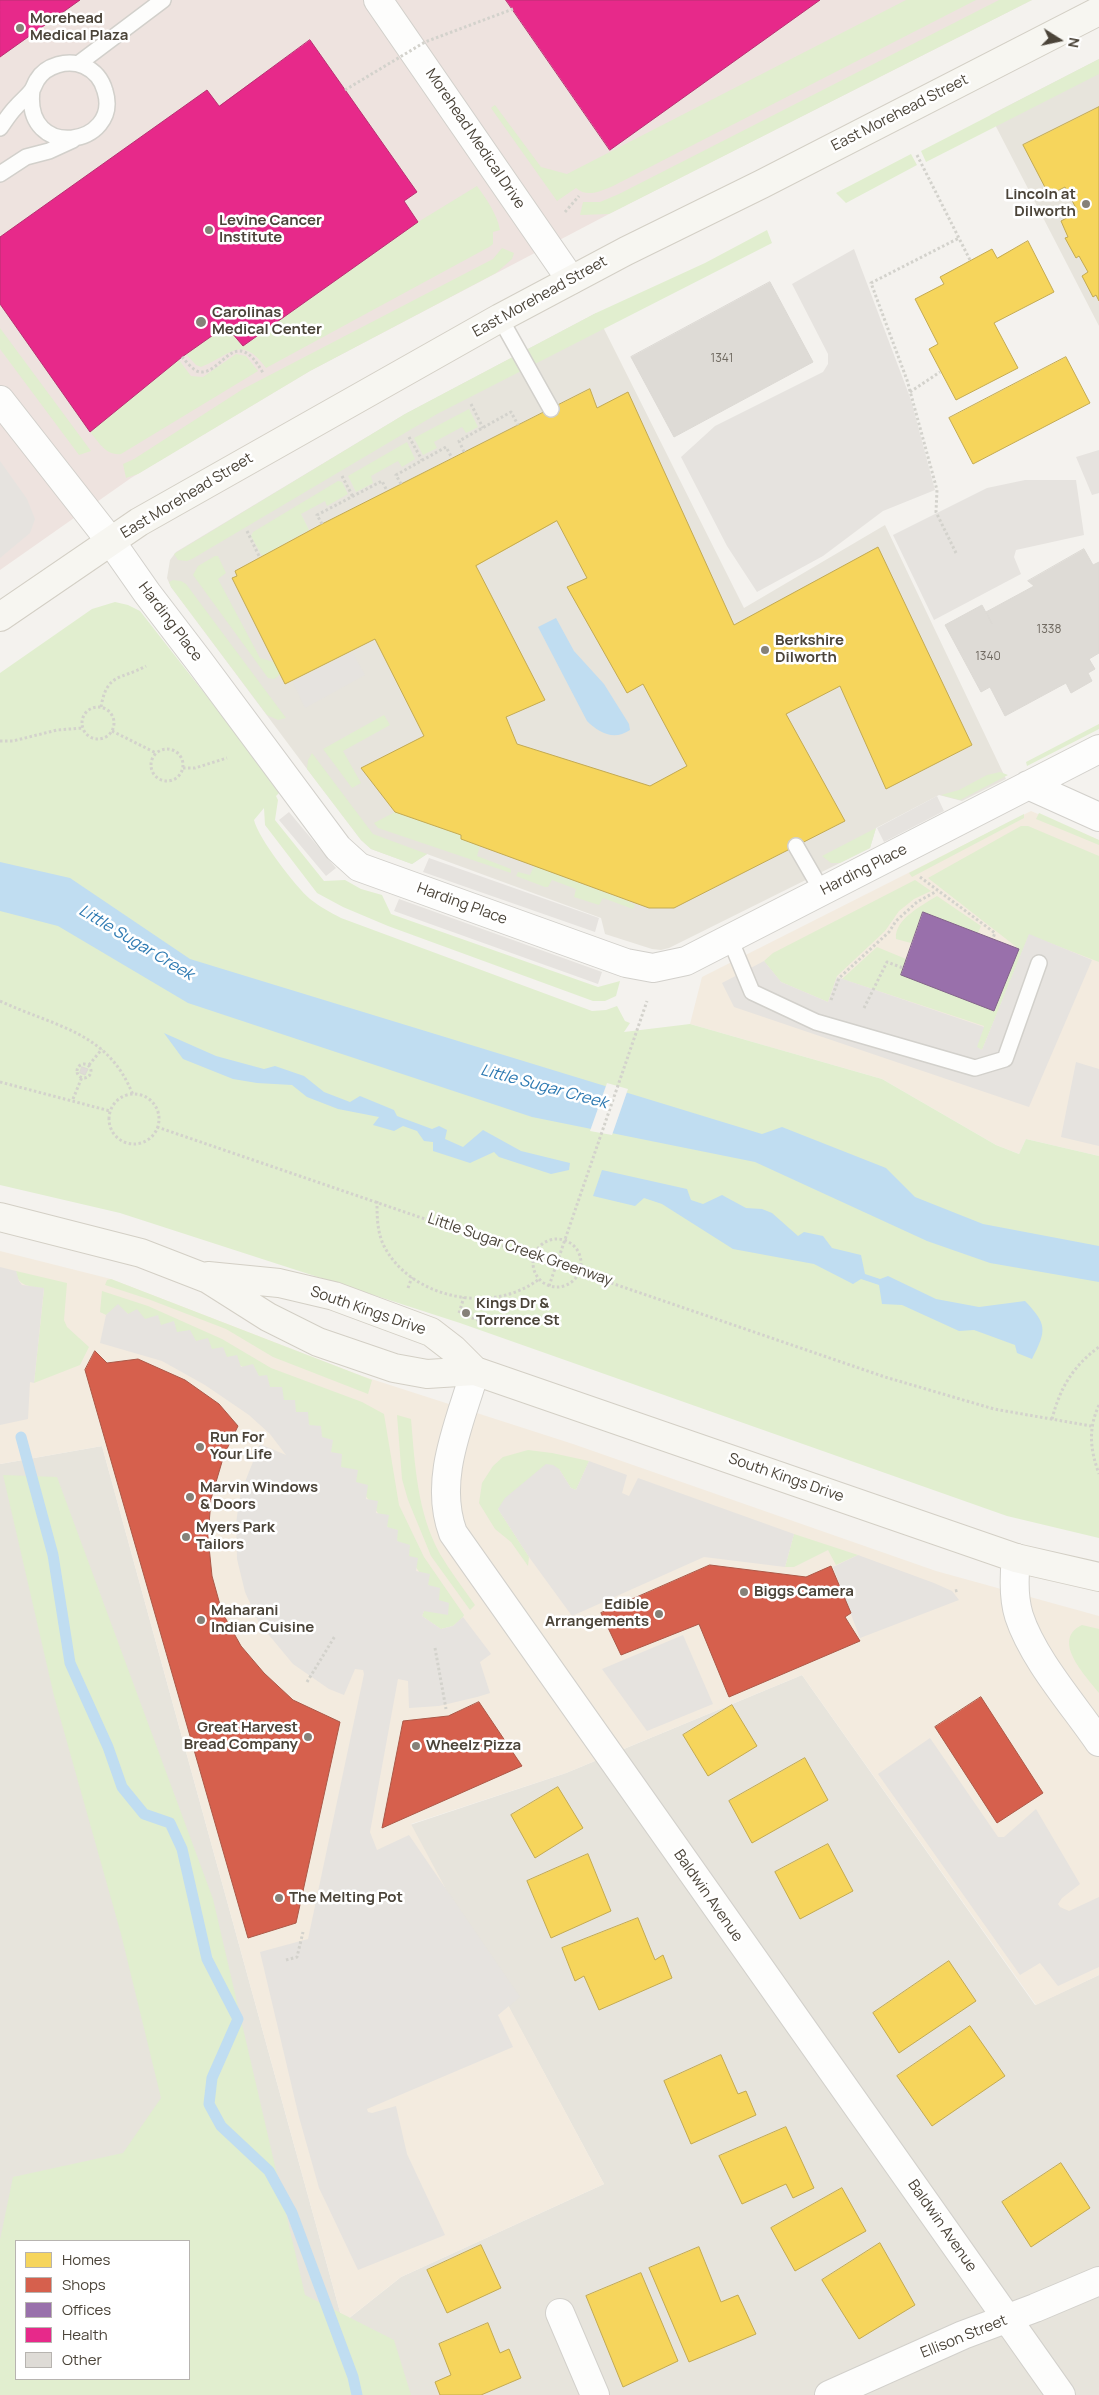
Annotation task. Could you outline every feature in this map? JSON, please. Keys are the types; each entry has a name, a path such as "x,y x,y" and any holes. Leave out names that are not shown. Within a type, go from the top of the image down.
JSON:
{"main road":[{"name":"East Morehead Street","path":"0,618 112,543 147,517 500,318 1099,11"},
{"name":"South Kings Drive","path":"0,1217 141,1253 188,1271 208,1279 292,1330 318,1342 394,1368 427,1374 475,1371 1016,1558 1099,1577"},
{"name":"South Kings Drive","path":"188,1271 209,1276 279,1283 334,1296 431,1332 453,1349 475,1371"}],"street":[{"name":"Morehead Medical Drive","path":"378,0 571,280"},
{"name":"Harding Place","path":"0,400 112,543 147,593 200,661 338,848 359,867 641,966 653,968 686,961 1099,749"},
{"path":"1028,785 1099,817"},
{"name":"Baldwin Avenue","path":"475,1371 447,1469 444,1492 446,1514 453,1533 1061,2395"},
{"path":"1016,1558 1014,1581 1019,1615 1034,1646 1099,1742"},
{"name":"Ellison Street","path":"829,2395 963,2335 1008,2319 1099,2280"},
{"path":"560,2312 595,2395"}],"lane":[{"path":"78,64 163,0"},
{"path":"0,174 26,157 85,136 96,128 103,118 107,105 106,92 101,80 92,70 78,64 57,65 46,70 37,79 32,90 30,103 33,115 39,126 48,134 60,139 73,139"},
{"path":"0,128 14,108 32,90"},
{"path":"500,318 551,408"},
{"path":"796,846 822,891"},
{"path":"730,939 752,992 823,1025 975,1068 1005,1059 1039,963"}],"path":[{"path":"345,90 426,42 513,9"},
{"path":"917,155 970,260"},
{"path":"565,212 579,196"},
{"path":"956,553 936,512 937,490 910,392 870,283 959,238"},
{"path":"182,357 194,370 200,372 206,371 234,351 241,351 256,361 263,373"},
{"path":"910,392 940,372"},
{"path":"471,404 483,428"},
{"path":"464,452 459,441 511,412 518,425"},
{"path":"410,437 422,460"},
{"path":"401,484 396,475 446,446 452,458"},
{"path":"342,476 353,497"},
{"path":"322,524 317,515 382,481 387,491"},
{"path":"247,531 260,558"},
{"path":"101,707 105,690 114,679 146,666"},
{"path":"90,708 106,708 114,716 112,731 104,738 94,739 83,728 82,722 90,708"},
{"path":"0,741 13,741 57,730 83,728"},
{"path":"112,731 156,754"},
{"path":"163,750 173,750 181,757 183,768 174,780 158,779 154,775 151,766 156,754 163,750"},
{"path":"183,768 195,768 227,758"},
{"path":"919,876 995,933 993,938"},
{"path":"823,1025 840,978 890,932 896,920 917,902 938,891"},
{"path":"853,1033 887,962 903,968"},
{"path":"549,1286 647,998"},
{"path":"0,1002 70,1028 102,1049 120,1067 133,1095"},
{"path":"88,1065 102,1049"},
{"path":"82,1077 77,1072 78,1067 82,1064 88,1065"},
{"path":"73,1099 82,1077 91,1074 88,1065"},
{"path":"0,1082 73,1099 110,1110"},
{"path":"133,1095 141,1096 154,1105 158,1112 158,1127 146,1141 139,1144 122,1142 111,1130 110,1110 118,1100 133,1095"},
{"name":"Little Sugar Creek Greenway","path":"158,1127 944,1396 994,1409 1091,1426"},
{"path":"377,1201 380,1236 396,1263 412,1277 430,1287 464,1297 481,1298 503,1295 539,1279"},
{"path":"553,1239 565,1240 576,1247 580,1254 580,1271 571,1283 564,1287 549,1286 539,1279 534,1270 534,1256 545,1242 553,1239"},
{"path":"464,1297 458,1314 485,1323"},
{"path":"1052,1419 1060,1391 1069,1377 1078,1365 1099,1347"},
{"path":"1099,1406 1091,1426 1091,1450 1099,1474"},
{"path":"307,1682 335,1636"},
{"path":"436,1648 446,1709"},
{"path":"286,1960 297,1957 303,1932"}],"shaded area":[{"name":"Carolinas Medical Center","path":"0,0 1032,0 609,214 310,371 131,478 0,570"},
{"path":"1099,59 1099,326 990,115"},
{"path":"854,249 911,400 935,490 883,511 823,556 757,592 727,546 681,457 715,426 823,372 828,364 828,354 792,284"},
{"name":"Berkshire Dilworth","path":"596,313 744,608 885,525 1006,779 962,801 939,795 876,828 870,848 669,948 661,950 652,949 605,934 601,918 427,854 412,864 371,849 361,840 307,769 171,587 167,578 170,560 176,552 405,414"},
{"path":"1099,450 1099,493 1092,495 1076,457"},
{"path":"0,461 27,499 35,519 30,533 0,558"},
{"path":"1025,480 1076,480 1084,535 1016,550 1014,557 1021,574 934,620 893,535 987,488"},
{"path":"352,652 365,675 305,708 293,682"},
{"path":"937,796 944,811 884,842 877,828"},
{"path":"1031,811 1099,840 1099,1156 1026,1139 1019,1154 996,1145 882,1079 690,1024 702,977"},
{"path":"289,812 336,868 326,876 279,820"},
{"path":"429,858 599,918 595,932 423,872"},
{"path":"399,899 602,972 598,984 394,911"},
{"path":"1029,934 1092,960 1029,1107 734,1007 722,983 764,961 781,982 828,1002 837,977 984,1027 977,1047 982,1050"},
{"path":"1076,1062 1099,1069 1099,1146 1061,1137"},
{"path":"0,1251 111,1279 362,1376 573,1444 936,1571 1099,1616 1099,1975 1036,2005 802,1675 566,1773 411,1824 604,2184 401,2277 343,2323 102,1446 0,1464"},
{"path":"0,1267 16,1271 22,1285 44,1288 34,1383 30,1382 28,1419 0,1425"},
{"path":"118,1304 128,1314 137,1309 145,1319 158,1315 161,1325 174,1321 177,1332 190,1330 196,1341 208,1338 212,1349 223,1347 227,1357 237,1355 241,1367 253,1364 259,1376 267,1375 270,1387 282,1387 284,1400 295,1400 296,1412 308,1412 309,1425 321,1426 322,1437 333,1440 331,1452 342,1454 341,1467 358,1470 356,1482 368,1485 366,1499 378,1501 376,1513 389,1515 387,1527 398,1530 397,1541 410,1545 409,1556 418,1558 416,1571 430,1574 428,1585 440,1588 439,1600 449,1603 448,1615 424,1611 422,1616 441,1629 453,1626 463,1617 491,1654 480,1662 490,1693 477,1697 439,1706 409,1708 408,1681 398,1679 370,1832 377,1850 409,1835 520,1997 498,2015 513,2047 367,2109 368,2112 372,2113 396,2106 407,2154 445,2235 358,2270 319,2188 299,2117 260,1952 308,1939 364,1674 363,1670 355,1669 344,1695 329,1689 293,1664 259,1623 245,1592 237,1559 236,1524 238,1509 241,1492 260,1444 286,1455 270,1434 249,1415 205,1385 162,1361 100,1343 106,1315"},
{"path":"102,1446 343,2323 401,2277 604,2184 410,1825 566,1773 802,1675 1035,2005 1099,1975 1099,2395 0,2395 0,1464"},
{"path":"589,1461 627,1475 622,1493 629,1496 638,1478 794,1534 785,1567 704,1557 572,1616 529,1557 498,1509 505,1498 546,1464 553,1465 559,1469 571,1488 576,1490"},
{"path":"858,1555 952,1591 959,1600 860,1638 833,1567"},
{"path":"683,1635 713,1704 647,1731 602,1669"},
{"path":"930,1738 998,1837 1004,1837 1036,1809 1080,1884 1062,1898 1058,1904 1060,1907 1069,1911 1099,1897 1099,1967 1058,1986 1040,1963 1020,1975 878,1774"}],"green space":[{"path":"906,0 976,0 613,186 599,191 585,193 576,188 557,201 491,108 495,105 541,167 567,174"},
{"path":"999,0 1032,0 609,214 580,215 583,202 600,202 619,194"},
{"path":"1099,59 1099,74 926,162 921,151"},
{"path":"911,154 917,165 846,203 836,193"},
{"path":"477,186 488,202 499,224 500,230 493,232 493,244 489,247 266,368 250,352 242,350 235,350 201,367 196,365 186,354 226,326 244,346 418,222"},
{"path":"767,230 772,243 437,414 192,559 187,561 178,560 174,554 405,414 596,313 705,263"},
{"path":"502,248 514,253 512,259 496,273 310,371 138,474 126,478 123,464 134,459 243,389 493,259"},
{"path":"0,328 91,451 79,455 0,349"},
{"path":"236,354 246,356 258,371 121,454 107,451 90,432 179,360 191,376 203,377"},
{"path":"469,409 478,427 466,433 462,427 434,442 437,448 423,455 414,438"},
{"path":"407,442 415,459 402,467 398,461 371,476 373,483 356,492 348,476"},
{"path":"338,481 342,482 348,494 327,506 325,501 301,514 309,530 262,556 251,536 253,532"},
{"path":"218,556 226,573 218,579 260,658 274,662 281,674 274,679 268,678 193,575 198,566"},
{"path":"173,580 186,584 286,718 278,720 267,715 171,587 169,582"},
{"path":"115,602 128,605 140,611 281,791 276,796 278,800 275,820 324,881 345,880 361,889 382,895 391,914 598,987 620,981 616,996 605,1001 593,1001 388,926 343,907 317,893 265,825 264,808 254,820 262,838 278,862 314,902 341,918 592,1011 606,1010 617,1006 625,1021 630,1023 624,1032 690,1024 882,1079 996,1145 1019,1154 1026,1139 1099,1156 1099,1538 1007,1516 460,1323 120,1213 0,1185 0,673 92,609"},
{"path":"384,715 390,725 343,751 361,783 352,788 323,749"},
{"path":"1099,724 1099,729 1027,766 1026,762"},
{"path":"312,753 373,834 427,854 412,864 371,849 361,840 307,769 308,760"},
{"path":"1000,772 1008,775 960,800 941,795 959,790 987,775"},
{"path":"395,812 461,835 461,839 480,846 477,856 511,869 511,873 378,828 374,823"},
{"path":"1039,813 1099,840 1099,845 1036,819"},
{"path":"1024,814 1024,818 912,877 909,873"},
{"path":"1021,826 1028,826 1099,856 1099,962 1029,935 982,1050 976,1047 984,1026 842,979 877,947 906,959 902,975 994,1011 1019,949 928,878"},
{"path":"876,828 870,848 840,863 831,863 822,856"},
{"path":"534,866 635,905 633,909 603,898 599,905 574,897 576,889 552,880 548,887 545,887 516,876 518,872 530,875"},
{"path":"915,880 931,891 914,899 899,911 885,931 837,976 828,1002 781,982 764,961 773,953"},
{"path":"937,896 981,926 978,933 923,912 911,943 896,939 897,932 904,919 917,908"},
{"path":"16,1271 67,1283 64,1320 67,1327 89,1347 80,1365 34,1383 44,1289 22,1283"},
{"path":"111,1279 372,1380 368,1394 273,1357 226,1329 148,1299 105,1285 107,1280"},
{"path":"102,1291 148,1306 222,1339 271,1368 362,1402 384,1414 399,1505 424,1557 464,1615 463,1617 453,1626 441,1629 422,1616 424,1611 439,1600 356,1482 341,1467 322,1437 259,1376 196,1341 128,1314 118,1305 106,1315 100,1312"},
{"path":"397,1415 411,1419 418,1488 426,1522 440,1554 475,1605 470,1610 431,1556 408,1500 402,1479"},
{"path":"528,1450 589,1461 576,1490 571,1488 559,1469 498,1509 529,1557 528,1566 511,1542 495,1529 479,1503 482,1483 493,1466 503,1457"},
{"path":"3,1475 57,1477 213,1899 305,2295 394,2340 411,2395 0,2395 0,2240 13,2177 123,2153 161,2098 121,1934 54,1696"},
{"path":"794,1534 858,1555 836,1565 828,1550 794,1567 785,1567"},
{"path":"1082,1625 1099,1629 1099,1693 1079,1668 1070,1649 1069,1640 1073,1632"}],"water":[{"path":"556,618 574,651 604,684 629,724 630,730 618,735 607,734 587,721 538,627"},
{"name":"Little Sugar Creek","path":"0,862 70,878 190,959 762,1134 782,1127 886,1168 915,1197 983,1224 1099,1246 1099,1282 990,1263 927,1241 755,1162 532,1117 188,1003 58,926 0,911"},
{"path":"164,1033 216,1056 264,1069 275,1066 304,1076 324,1092 350,1102 360,1096 394,1110 397,1116 432,1129 439,1126 447,1130 445,1139 463,1147 483,1130 521,1151 570,1163 569,1170 551,1174 499,1157 494,1152 470,1163 433,1151 433,1142 424,1141 417,1131 403,1126 394,1131 373,1125 379,1117 338,1109 307,1097 292,1085 257,1083 233,1079 183,1059"},
{"path":"602,1170 687,1189 691,1200 703,1204 722,1195 746,1208 762,1209 772,1213 798,1236 804,1232 823,1236 832,1248 861,1255 865,1274 880,1279 888,1276 936,1299 979,1307 1025,1301 1041,1322 1042,1334 1040,1341 1032,1359 1017,1353 1015,1345 974,1330 959,1331 902,1305 882,1304 879,1285 861,1279 853,1284 814,1264 733,1249 662,1204 644,1198 635,1206 593,1196"}],"pier":[{"path":"607,1083 628,1089 612,1135 590,1131"}],"building: Homes":[{"name":"Lincoln at Dilworth","path":"1099,107 1099,301 1096,295 1093,297 1082,276 1088,272 1079,256 1076,258 1065,238 1068,237 1061,221 1078,212 1065,187 1049,195 1023,145"},
{"path":"1028,241 1054,292 994,323 1018,368 956,400 929,349 938,344 915,299 944,284 940,277 992,249 997,258"},
{"path":"1066,357 1090,403 973,464 949,418"},
{"name":"Berkshire Dilworth","path":"590,389 597,408 628,392 734,625 878,547 972,745 886,789 840,686 786,714 845,821 674,908 649,908 461,839 461,835 395,812 361,768 424,736 375,639 285,684 232,578 237,576 235,571 322,524","holes":["557,521 587,578 567,587 627,693 643,684 687,766 650,786 517,744 506,717 545,700 476,566"]},
{"path":"732,1705 757,1746 708,1776 683,1735"},
{"path":"805,1758 828,1800 752,1843 729,1801"},
{"path":"558,1787 583,1828 535,1858 511,1815"},
{"path":"828,1844 853,1891 800,1919 775,1872"},
{"path":"588,1854 611,1911 551,1938 527,1881"},
{"path":"638,1918 655,1960 663,1955 672,1978 599,2010 584,1976 575,1981 562,1948"},
{"path":"949,1961 976,2001 899,2053 873,2013"},
{"path":"970,2026 1005,2076 932,2126 897,2076"},
{"path":"721,2055 738,2094 746,2091 756,2115 691,2144 664,2081"},
{"path":"786,2127 814,2188 793,2198 786,2184 742,2204 719,2156"},
{"path":"1061,2163 1090,2208 1031,2247 1002,2202"},
{"path":"842,2188 866,2231 795,2271 771,2228"},
{"path":"880,2243 915,2305 859,2339 822,2280"},
{"path":"481,2245 501,2288 447,2313 427,2270"},
{"path":"699,2247 721,2302 738,2295 756,2334 689,2362 649,2268"},
{"path":"641,2273 678,2361 623,2387 586,2296"},
{"path":"488,2323 500,2353 509,2349 521,2378 481,2395 440,2395 435,2382 451,2375 439,2344"}],"building: Shops":[{"path":"95,1351 107,1363 138,1359 185,1380 219,1404 238,1426 224,1455 211,1499 208,1537 212,1576 222,1612 241,1646 264,1673 293,1700 340,1722 296,1923 248,1938 85,1370"},
{"path":"710,1565 806,1577 831,1566 851,1613 845,1617 860,1641 729,1697 699,1624 621,1655 601,1613"},
{"path":"981,1697 1043,1793 997,1823 935,1727"},
{"path":"479,1702 522,1766 382,1828 403,1721 448,1716"}],"building: Offices":[{"path":"923,912 1019,949 994,1011 901,975"}],"building: Health":[{"name":"Morehead Medical Plaza","path":"0,0 80,0 0,57"},
{"path":"506,0 820,0 610,150"},
{"name":"Levine Cancer Institute","path":"310,40 417,192 404,201 418,222 243,346 226,326 182,357 90,432 0,304 0,237 207,90 219,106"}],"building: Other":[{"path":"770,282 813,362 674,437 631,357"},
{"path":"1084,549 1093,565 1099,562 1099,653 1089,659 1095,669 1088,673 1092,681 1071,693 1066,683 1005,716 990,687 981,692 945,625 982,605 992,624 986,612 1034,586 1028,581"},
{"path":"82,1067 88,1069 85,1075 80,1073"}],"waterway":[{"path":"21,1437 53,1555 70,1663 108,1747 122,1787 144,1814 170,1823 182,1849 207,1959 238,2019 212,2078 209,2104 221,2126 269,2171 292,2213 353,2377 357,2395"}],"place":[{"name":"Morehead Medical Plaza","path":"20,28"},
{"name":"Lincoln at Dilworth","path":"1086,204"},
{"name":"Levine Cancer Institute","path":"209,230"},
{"name":"Carolinas Medical Center","path":"201,322"},
{"name":"Berkshire Dilworth","path":"765,650"},
{"name":"Kings Dr & Torrence St","path":"466,1313"},
{"name":"Run For Your Life","path":"200,1447"},
{"name":"Marvin Windows & Doors","path":"190,1497"},
{"name":"Myers Park Tailors","path":"186,1537"},
{"name":"Biggs Camera","path":"744,1592"},
{"name":"Edible Arrangements","path":"659,1614"},
{"name":"Maharani Indian Cuisine","path":"201,1620"},
{"name":"Great Harvest Bread Company","path":"308,1737"},
{"name":"Wheelz Pizza","path":"416,1746"},
{"name":"The Melting Pot","path":"279,1898"}]}
